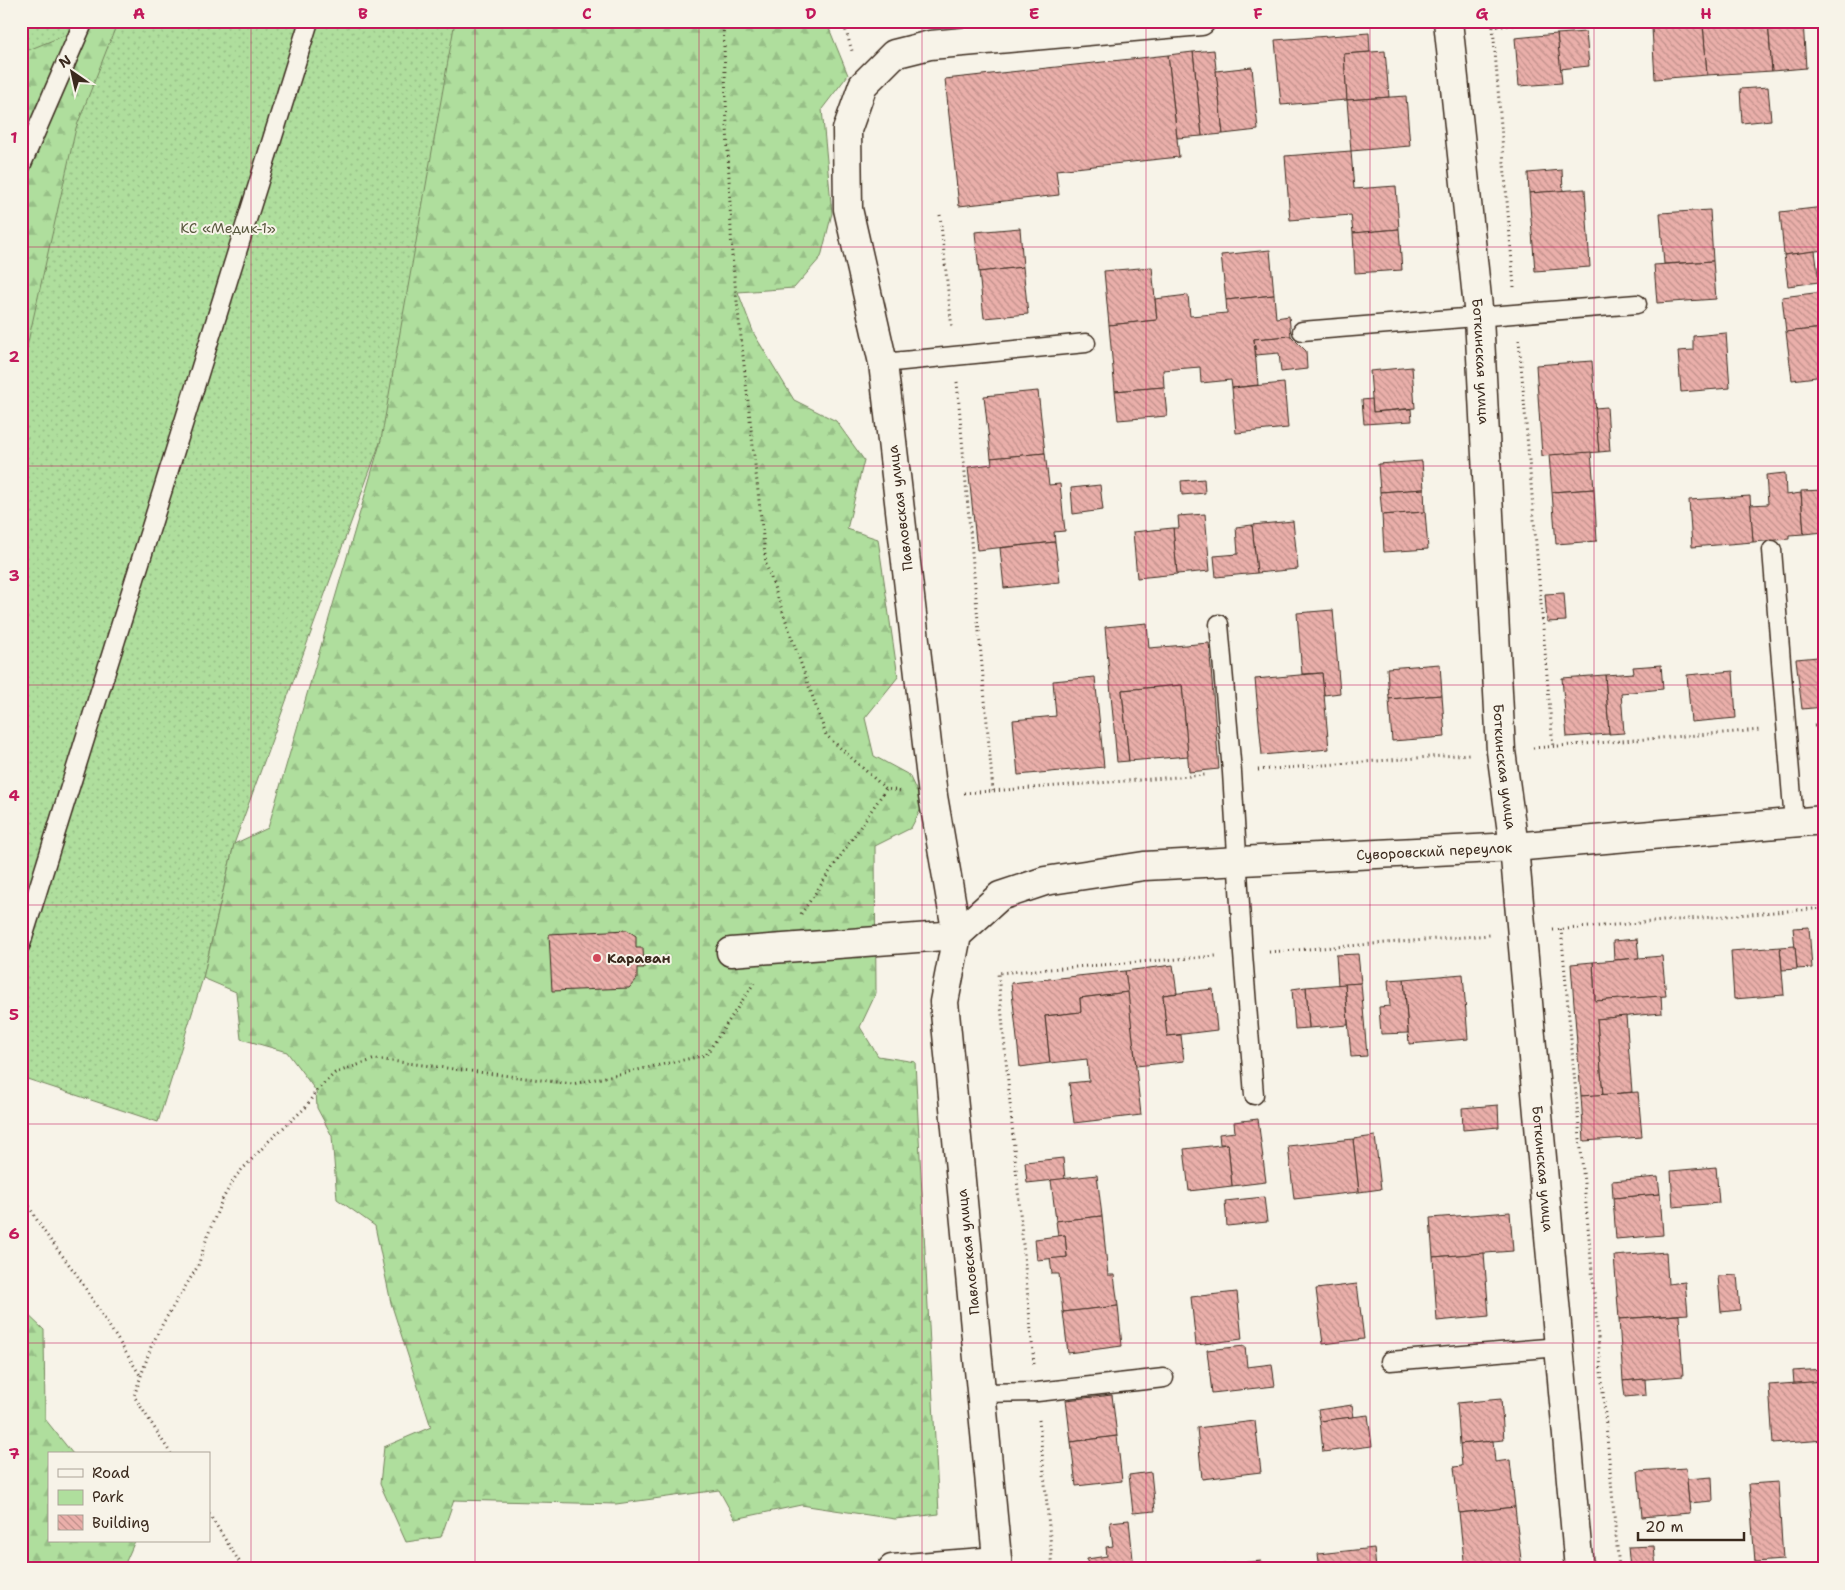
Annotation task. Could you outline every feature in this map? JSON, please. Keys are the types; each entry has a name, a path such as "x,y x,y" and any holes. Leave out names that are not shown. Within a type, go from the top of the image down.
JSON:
{"street":[{"name":"Павловская улица","path":"998,1565 944,1002 957,935 933,796 883,363 848,209 847,130 863,85 894,54 930,45 1201,21"},
{"name":"Боткинская улица","path":"1448,21 1478,317 1500,751 1514,847 1579,1569"},
{"name":"Суворовский переулок","path":"957,935 1000,896 1045,881 1144,866 1514,847 1824,820"},
{"path":"732,952 957,935"},
{"path":"892,1569 998,1565"}],"lane":[{"path":"21,166 84,21"},
{"path":"21,944 309,21"},
{"path":"1302,332 1637,304"},
{"path":"883,363 1086,342"},
{"path":"1772,550 1794,822"},
{"path":"1219,624 1232,772 1242,954 1254,1095"},
{"path":"1390,1361 1559,1347"},
{"path":"982,1393 1037,1392 1164,1378"}],"path":[{"path":"723,21 732,256 766,564 826,735 886,789 933,796 1824,726"},
{"path":"1551,21 1493,27 1552,747"},
{"path":"940,215 955,355 993,791"},
{"path":"170,1452 134,1396 151,1347 162,1323 198,1266 222,1200 236,1176 263,1146 306,1107 316,1091 334,1073 375,1059 573,1084 706,1055 886,789"},
{"path":"1561,929 1619,1569"},
{"path":"21,1188 44,1233 77,1275 140,1375"},
{"path":"210,1516 244,1569"}],"green space":[{"name":"КС «Медик-1»","path":"21,21 496,21 381,440 234,844 203,978 158,1122 21,1077"},
{"path":"71,21 118,21 76,128 21,373 21,53 68,34"},
{"path":"455,21 826,21 848,75 822,109 832,213 821,257 794,288 738,292 754,334 794,400 836,421 864,460 847,529 878,539 898,677 865,718 874,756 909,775 923,805 911,828 875,846 876,993 860,1027 878,1056 915,1062 939,1514 895,1519 801,1505 735,1519 719,1490 616,1504 454,1500 441,1537 406,1542 380,1484 384,1447 431,1427 391,1303 375,1226 337,1199 332,1136 317,1108 316,1091 287,1052 241,1039 236,992 203,978 234,844 268,828 381,440"},
{"path":"21,1308 44,1330 45,1419 71,1452 48,1452 48,1542 135,1542 123,1568 21,1569"}],"building":[{"path":"1768,21 1772,71 1707,75 1703,24"},
{"path":"1768,21 1803,21 1806,68 1772,71"},
{"path":"1703,24 1707,75 1655,79 1652,28"},
{"path":"1586,32 1589,66 1560,69 1557,34"},
{"path":"1369,33 1370,52 1344,54 1347,100 1281,105 1275,40"},
{"path":"1557,34 1562,83 1519,86 1515,38"},
{"path":"1214,50 1223,134 1202,136 1193,52"},
{"path":"1385,51 1389,97 1347,100 1344,54"},
{"path":"1193,52 1202,136 1177,138 1168,55"},
{"path":"1168,55 1179,157 1056,170 1059,195 959,206 945,79"},
{"path":"1252,67 1258,130 1223,134 1216,71"},
{"path":"1768,87 1771,120 1742,123 1740,89"},
{"path":"1406,96 1410,146 1351,151 1347,100"},
{"path":"1351,151 1354,189 1396,186 1399,229 1353,233 1351,215 1290,220 1285,156"},
{"path":"1562,170 1563,191 1529,193 1528,173"},
{"path":"1585,189 1590,267 1535,271 1529,193"},
{"path":"1824,207 1824,250 1784,255 1780,212"},
{"path":"1710,210 1713,261 1664,264 1660,213"},
{"path":"1020,228 1023,267 979,272 975,232"},
{"path":"1399,229 1402,270 1355,273 1353,233"},
{"path":"1270,250 1274,295 1226,300 1221,255"},
{"path":"1815,251 1819,282 1788,286 1784,255"},
{"path":"1713,261 1716,299 1657,303 1654,265"},
{"path":"1023,267 1028,314 984,318 979,272"},
{"path":"1152,267 1157,320 1109,325 1104,271"},
{"path":"1822,292 1824,328 1786,332 1782,297"},
{"path":"1188,295 1190,316 1227,313 1226,300 1274,295 1276,318 1289,316 1291,336 1254,339 1258,385 1232,388 1231,380 1201,383 1200,367 1163,370 1164,387 1115,391 1109,325 1157,320 1155,299"},
{"path":"1824,328 1824,376 1792,380 1786,332"},
{"path":"1726,333 1730,388 1681,392 1678,351 1693,350 1693,336"},
{"path":"1291,336 1306,351 1307,369 1281,372 1279,353 1256,355 1254,339"},
{"path":"1592,361 1599,452 1542,456 1536,365"},
{"path":"1412,367 1415,408 1373,412 1370,371"},
{"path":"1284,383 1288,428 1236,433 1232,388"},
{"path":"1164,387 1167,416 1118,420 1115,391"},
{"path":"1038,391 1045,453 991,458 984,396"},
{"path":"1372,399 1373,412 1411,409 1412,421 1364,424 1362,400"},
{"path":"1607,407 1610,451 1599,452 1595,408"},
{"path":"1591,452 1594,489 1552,492 1549,455"},
{"path":"1045,453 1049,485 1060,484 1065,531 1054,532 1055,542 977,550 968,467 992,464 991,458"},
{"path":"1422,461 1424,489 1380,492 1378,464"},
{"path":"1785,473 1786,495 1801,493 1804,534 1789,535 1789,539 1753,542 1750,505 1768,504 1766,475"},
{"path":"1204,479 1205,493 1182,495 1181,481"},
{"path":"1100,485 1103,510 1073,514 1071,488"},
{"path":"1424,489 1425,512 1382,515 1380,492"},
{"path":"1594,489 1597,541 1556,544 1552,492"},
{"path":"1824,490 1824,532 1804,534 1801,491"},
{"path":"1750,496 1753,542 1692,547 1689,500"},
{"path":"1425,512 1428,549 1384,552 1382,515"},
{"path":"1205,514 1210,571 1177,574 1173,528 1179,528 1178,516"},
{"path":"1293,521 1298,569 1257,573 1252,525"},
{"path":"1252,525 1257,573 1216,577 1214,556 1238,554 1236,527"},
{"path":"1173,528 1177,574 1137,578 1133,532"},
{"path":"1055,542 1060,582 1004,588 1000,548"},
{"path":"1564,593 1566,621 1547,622 1545,594"},
{"path":"1333,610 1340,693 1324,695 1322,673 1302,674 1297,613"},
{"path":"1147,623 1149,648 1209,643 1219,769 1189,772 1182,685 1122,690 1129,761 1117,762 1105,627"},
{"path":"1818,657 1824,707 1802,709 1796,659"},
{"path":"1440,664 1442,695 1389,699 1387,668"},
{"path":"1661,665 1663,689 1621,693 1624,733 1609,734 1605,675 1634,673 1633,667"},
{"path":"1819,666 1824,666 1824,707"},
{"path":"1733,671 1736,718 1691,722 1687,675"},
{"path":"1322,673 1329,749 1262,755 1255,679"},
{"path":"1605,675 1609,734 1567,737 1562,678"},
{"path":"1095,677 1104,767 1018,775 1013,720 1056,716 1053,681"},
{"path":"1182,685 1188,756 1129,761 1122,690"},
{"path":"1442,695 1445,737 1392,741 1389,699"},
{"path":"1809,927 1812,968 1797,969 1793,928"},
{"name":"Караван","path":"627,930 636,936 636,948 643,948 644,968 637,968 637,979 629,988 552,991 549,934"},
{"path":"1637,939 1639,958 1614,960 1613,941"},
{"path":"1795,946 1797,969 1782,970 1780,947"},
{"path":"1780,947 1784,995 1734,999 1731,951"},
{"path":"1358,954 1361,983 1338,985 1336,955"},
{"path":"1662,956 1666,996 1595,1001 1593,962"},
{"path":"1593,962 1595,1001 1661,996 1662,1013 1597,1019 1603,1095 1581,1096 1571,964"},
{"path":"1173,965 1177,993 1163,995 1167,1036 1181,1035 1184,1061 1136,1066 1125,971"},
{"path":"1125,971 1128,992 1080,998 1081,1012 1045,1016 1050,1063 1020,1067 1011,983"},
{"path":"1463,974 1468,1039 1409,1044 1404,979"},
{"path":"1404,979 1408,1033 1381,1034 1379,1007 1390,1006 1388,980"},
{"path":"1361,983 1367,1056 1351,1057 1345,984"},
{"path":"1345,984 1348,1025 1309,1028 1306,987"},
{"path":"1306,987 1309,1028 1295,1029 1292,989"},
{"path":"1213,989 1217,1030 1167,1036 1163,995"},
{"path":"1128,992 1141,1115 1074,1123 1069,1083 1089,1081 1087,1059 1050,1063 1045,1016 1081,1012 1080,998"},
{"path":"1626,1016 1632,1092 1603,1095 1597,1019"},
{"path":"1638,1092 1642,1137 1584,1141 1581,1096"},
{"path":"1498,1105 1499,1127 1463,1130 1462,1108"},
{"path":"1258,1119 1266,1182 1232,1186 1228,1144 1220,1144 1219,1134 1235,1132 1234,1122"},
{"path":"1375,1136 1381,1189 1359,1192 1353,1139"},
{"path":"1353,1139 1359,1192 1294,1199 1288,1146"},
{"path":"1228,1144 1232,1186 1189,1191 1184,1149"},
{"path":"1063,1158 1065,1179 1027,1183 1025,1162"},
{"path":"1716,1167 1719,1203 1673,1207 1671,1171"},
{"path":"1097,1175 1102,1216 1056,1221 1051,1180"},
{"path":"1658,1177 1660,1194 1613,1198 1612,1181"},
{"path":"1660,1194 1663,1235 1616,1239 1613,1198"},
{"path":"1264,1197 1267,1222 1227,1226 1225,1201"},
{"path":"1510,1212 1513,1251 1433,1257 1430,1218"},
{"path":"1102,1216 1108,1275 1114,1275 1118,1306 1063,1312 1059,1274 1052,1274 1050,1258 1067,1257 1065,1235 1058,1236 1056,1221"},
{"path":"1065,1235 1067,1257 1037,1260 1035,1239"},
{"path":"1666,1252 1668,1284 1685,1282 1688,1314 1619,1319 1614,1256"},
{"path":"1484,1253 1489,1316 1437,1321 1433,1257"},
{"path":"1737,1275 1740,1310 1721,1312 1718,1276"},
{"path":"1357,1284 1364,1339 1323,1344 1316,1289"},
{"path":"1237,1292 1242,1339 1196,1345 1191,1297"},
{"path":"1118,1306 1122,1346 1068,1353 1063,1312"},
{"path":"1679,1315 1683,1376 1623,1381 1619,1319"},
{"path":"1245,1346 1247,1367 1272,1364 1275,1386 1212,1393 1207,1350"},
{"path":"1824,1369 1824,1381 1794,1384 1793,1371"},
{"path":"1645,1379 1646,1395 1625,1397 1623,1381"},
{"path":"1824,1381 1824,1440 1773,1444 1769,1385"},
{"path":"1112,1395 1117,1436 1071,1442 1066,1400"},
{"path":"1501,1399 1504,1440 1460,1444 1457,1403"},
{"path":"1352,1405 1354,1417 1320,1421 1318,1410"},
{"path":"1368,1415 1372,1446 1323,1452 1320,1421"},
{"path":"1255,1421 1261,1472 1202,1479 1197,1428"},
{"path":"1117,1436 1122,1481 1076,1486 1071,1442"},
{"path":"1493,1441 1495,1462 1510,1460 1515,1507 1459,1513 1454,1467 1462,1466 1460,1444"},
{"path":"1686,1468 1690,1513 1642,1517 1638,1471"},
{"path":"1151,1472 1155,1511 1133,1513 1129,1475"},
{"path":"1712,1477 1713,1501 1689,1503 1687,1479"},
{"path":"1778,1482 1783,1560 1755,1562 1749,1484"},
{"path":"1515,1507 1522,1569 1465,1569 1459,1513"},
{"path":"1129,1520 1134,1569 1088,1569 1087,1559 1107,1556 1106,1547 1113,1546 1110,1522"},
{"path":"1654,1546 1656,1569 1630,1569 1628,1547"},
{"path":"1374,1548 1376,1569 1320,1569 1318,1554"},
{"path":"1261,1561 1262,1569 1216,1569 1216,1565"}],"place":[{"name":"Караван","path":"597,958"}]}
